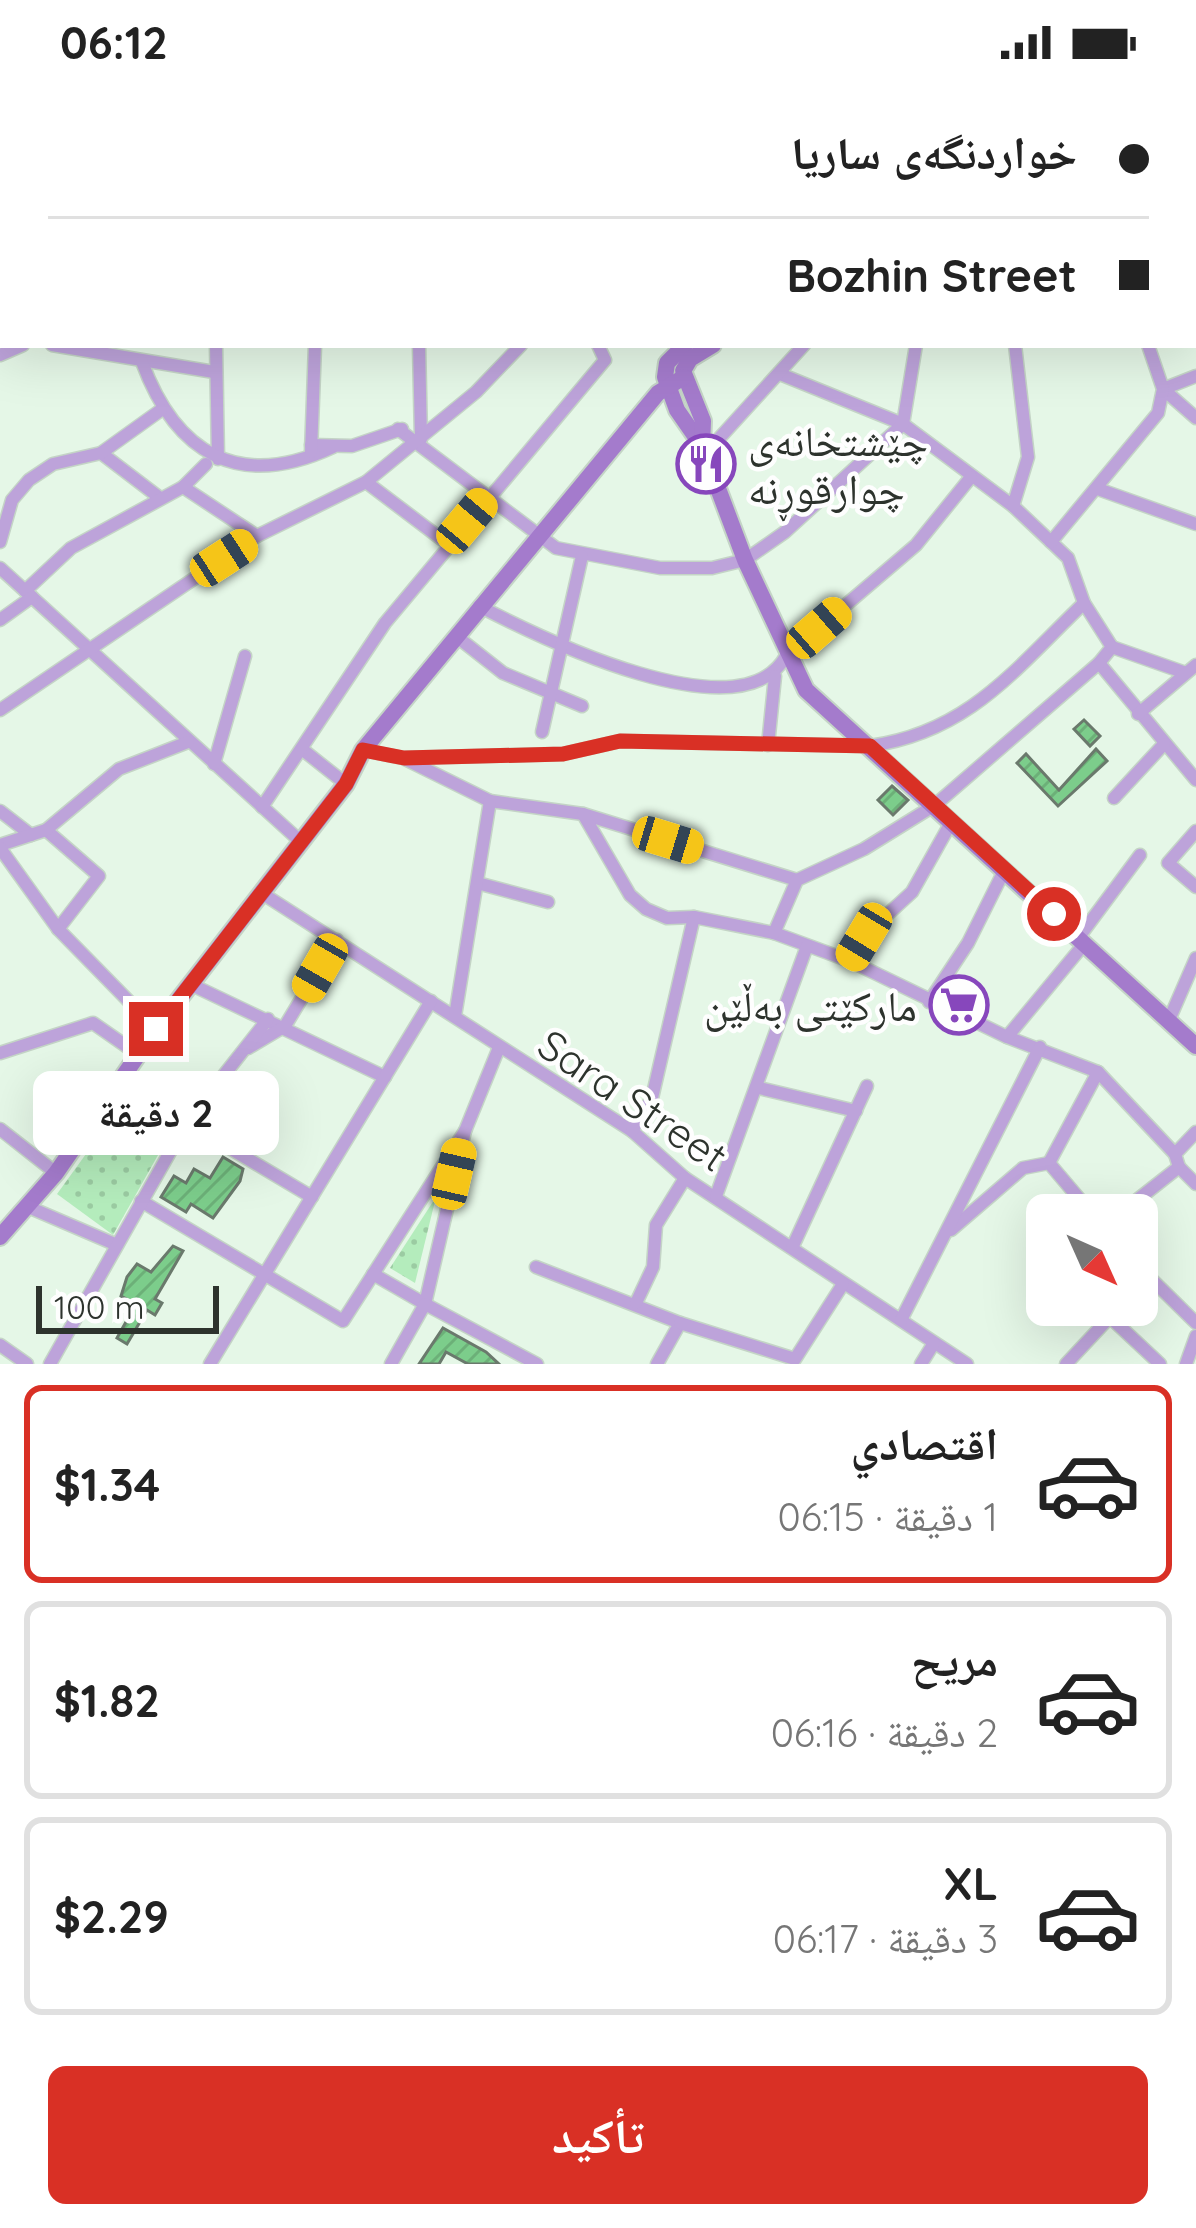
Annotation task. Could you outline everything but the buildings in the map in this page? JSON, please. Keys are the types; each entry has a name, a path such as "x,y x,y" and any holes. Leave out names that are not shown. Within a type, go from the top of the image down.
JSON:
{"street":[{"path":"103,348 135,362 214,372"},
{"path":"125,348 161,410 211,460 358,445 398,429 418,440 537,538 582,556 676,570 745,560 809,511 903,424 916,348"},
{"path":"0,620 71,548 160,498 188,490 211,460 217,439 215,348"},
{"path":"311,451 315,348"},
{"path":"418,348 418,440"},
{"path":"0,710 257,536 366,482 476,392 518,348"},
{"path":"262,807 385,622 605,360 599,348"},
{"path":"0,1237 56,1173 156,1029 346,784 363,750 479,606 676,381 689,359 708,348"},
{"path":"704,450 802,348"},
{"path":"1012,506 1028,457 1015,348"},
{"path":"1149,348 1163,389 1196,418"},
{"path":"674,349 676,381 692,436 704,450 745,560 786,656 806,690 1196,1046"},
{"path":"780,374 903,424 1012,506 1068,558 1084,604 1112,647 1190,669"},
{"path":"1163,389 1196,376"},
{"path":"1051,542 1152,425 1163,389"},
{"path":"0,542 12,500 28,479 53,464 101,453 161,410"},
{"path":"101,453 160,498"},
{"path":"768,745 775,676 786,656 916,545 970,477"},
{"path":"366,482 448,544"},
{"path":"1098,489 1196,524"},
{"path":"188,490 257,536"},
{"path":"542,732 565,650 582,556"},
{"path":"0,568 300,841"},
{"path":"363,750 404,758 563,754 620,741 870,746 908,741 966,716 1084,604"},
{"path":"479,606 565,650 667,679 752,686 775,676"},
{"path":"456,636 503,673 582,706"},
{"path":"774,933 797,880 863,849 935,805 1112,647"},
{"path":"214,764 245,656"},
{"path":"1099,663 1196,780"},
{"path":"1138,715 1190,669"},
{"path":"156,1029 58,929 0,847 46,830 118,769 188,742"},
{"path":"1114,798 1164,744"},
{"path":"304,750 346,784"},
{"path":"404,758 490,801 583,814 797,880"},
{"path":"455,1016 481,884 490,801"},
{"path":"0,812 31,835"},
{"path":"583,814 631,896 667,918 694,917 774,933 850,961 1007,1037 1098,1072 1196,1184"},
{"path":"850,961 864,937 912,892 952,821"},
{"path":"46,830 99,876 58,929"},
{"path":"1196,831 1168,863 1196,887"},
{"path":"1007,1037 1140,855"},
{"path":"929,1002 968,943 1005,868"},
{"path":"481,884 548,902"},
{"name":"Sara Street","path":"260,892 455,1016 498,1050 632,1132 686,1178 968,1364"},
{"path":"632,1132 652,1097 694,917"},
{"path":"242,1051 285,1026 337,940"},
{"path":"716,1196 807,946"},
{"path":"1168,1021 1195,968"},
{"path":"190,984 385,1077"},
{"path":"231,1364 213,1360 430,1001"},
{"path":"50,1364 187,1122 268,1018"},
{"path":"0,1053 93,1023 139,1055"},
{"path":"901,1319 1040,1047"},
{"path":"392,1364 424,1304 465,1131 498,1050"},
{"path":"1049,1163 1098,1072"},
{"path":"120,1083 312,1197"},
{"path":"793,1248 867,1086"},
{"path":"759,1088 856,1111"},
{"path":"0,1129 56,1173"},
{"path":"141,1201 343,1321 465,1131"},
{"path":"1141,1194 1177,1160 1196,1132"},
{"path":"946,1235 1023,1168 1049,1163"},
{"path":"1049,1163 1075,1194"},
{"path":"976,1173 1003,1185"},
{"path":"636,1303 653,1268 656,1225 686,1178"},
{"path":"26,1206 117,1246"},
{"path":"536,1267 680,1323 800,1362 843,1284"},
{"path":"373,1274 519,1360 537,1364"},
{"path":"1158,1286 1196,1323"},
{"path":"657,1364 680,1323"},
{"path":"1066,1364 1101,1326"},
{"path":"1117,1326 1160,1364"},
{"path":"921,1364 934,1343"},
{"path":"0,1345 27,1364"},
{"path":"1186,1364 1195,1346"}],"green space":[{"path":"128,1096 175,1125 113,1235 57,1194"},
{"path":"436,1197 415,1283 390,1268"}],"place":[{"name":"چێشتخانەی چوارقوڕنە","path":"706,464"},
{"name":"مارکێتی بەڵێن","path":"959,1005"}],"route":[{"path":"156,1029 346,784 363,750 404,758 563,754 620,741 870,746 1054,914"}]}
